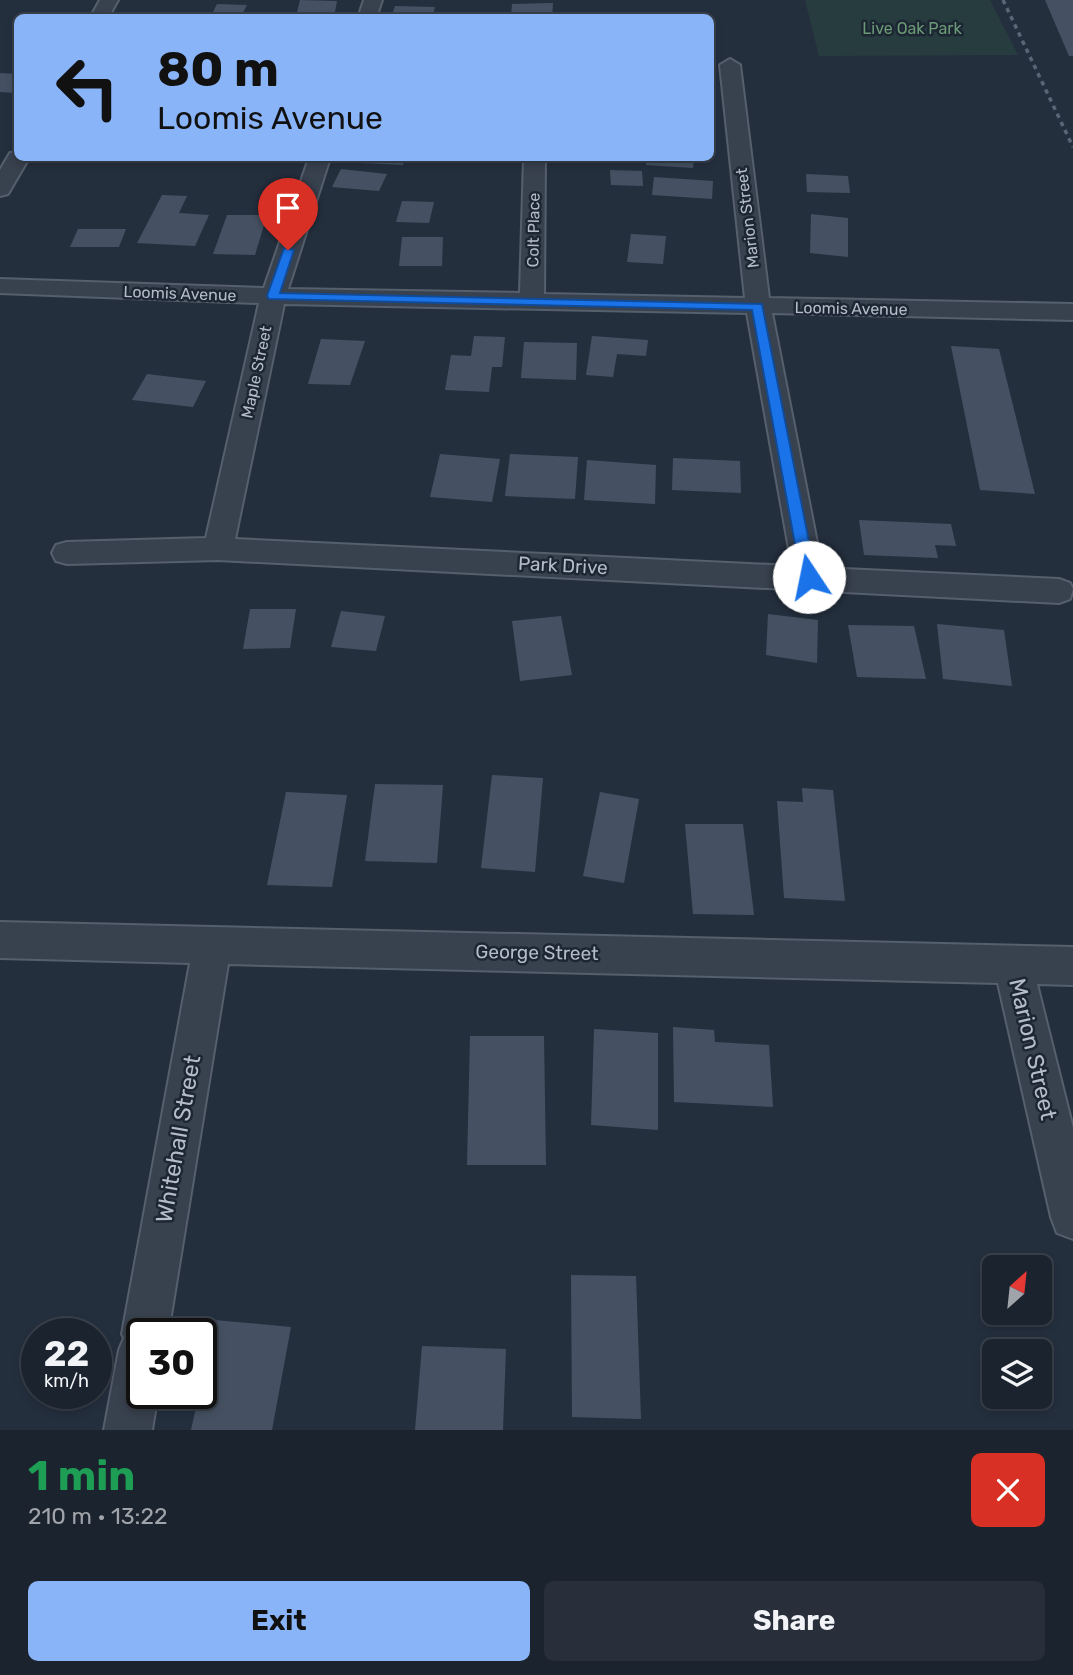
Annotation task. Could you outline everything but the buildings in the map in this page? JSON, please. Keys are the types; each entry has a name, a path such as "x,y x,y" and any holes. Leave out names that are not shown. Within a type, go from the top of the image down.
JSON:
{"street":[{"name":"Marion Street","path":"730,65 758,306 809,577"},
{"path":"0,189 16,161"},
{"name":"Maple Street","path":"218,549 273,296 319,161"},
{"name":"Colt Place","path":"531,302 535,161"},
{"name":"Loomis Avenue","path":"0,286 273,296 1073,312"},
{"name":"Park Drive","path":"67,553 218,549 1059,591"},
{"name":"George Street","path":"0,940 1073,966"},
{"name":"Whitehall Street","path":"148,1318 212,945"},
{"name":"Marion Street","path":"1013,963 1073,1217"},
{"path":"128,1430 132,1409"}],"green space":[{"name":"Live Oak Park","path":"805,0 990,0 1018,55 819,56"}],"railway":[{"path":"1003,0 1073,147"}],"route":[{"path":"288,250 273,296 758,306 809,577"}]}
